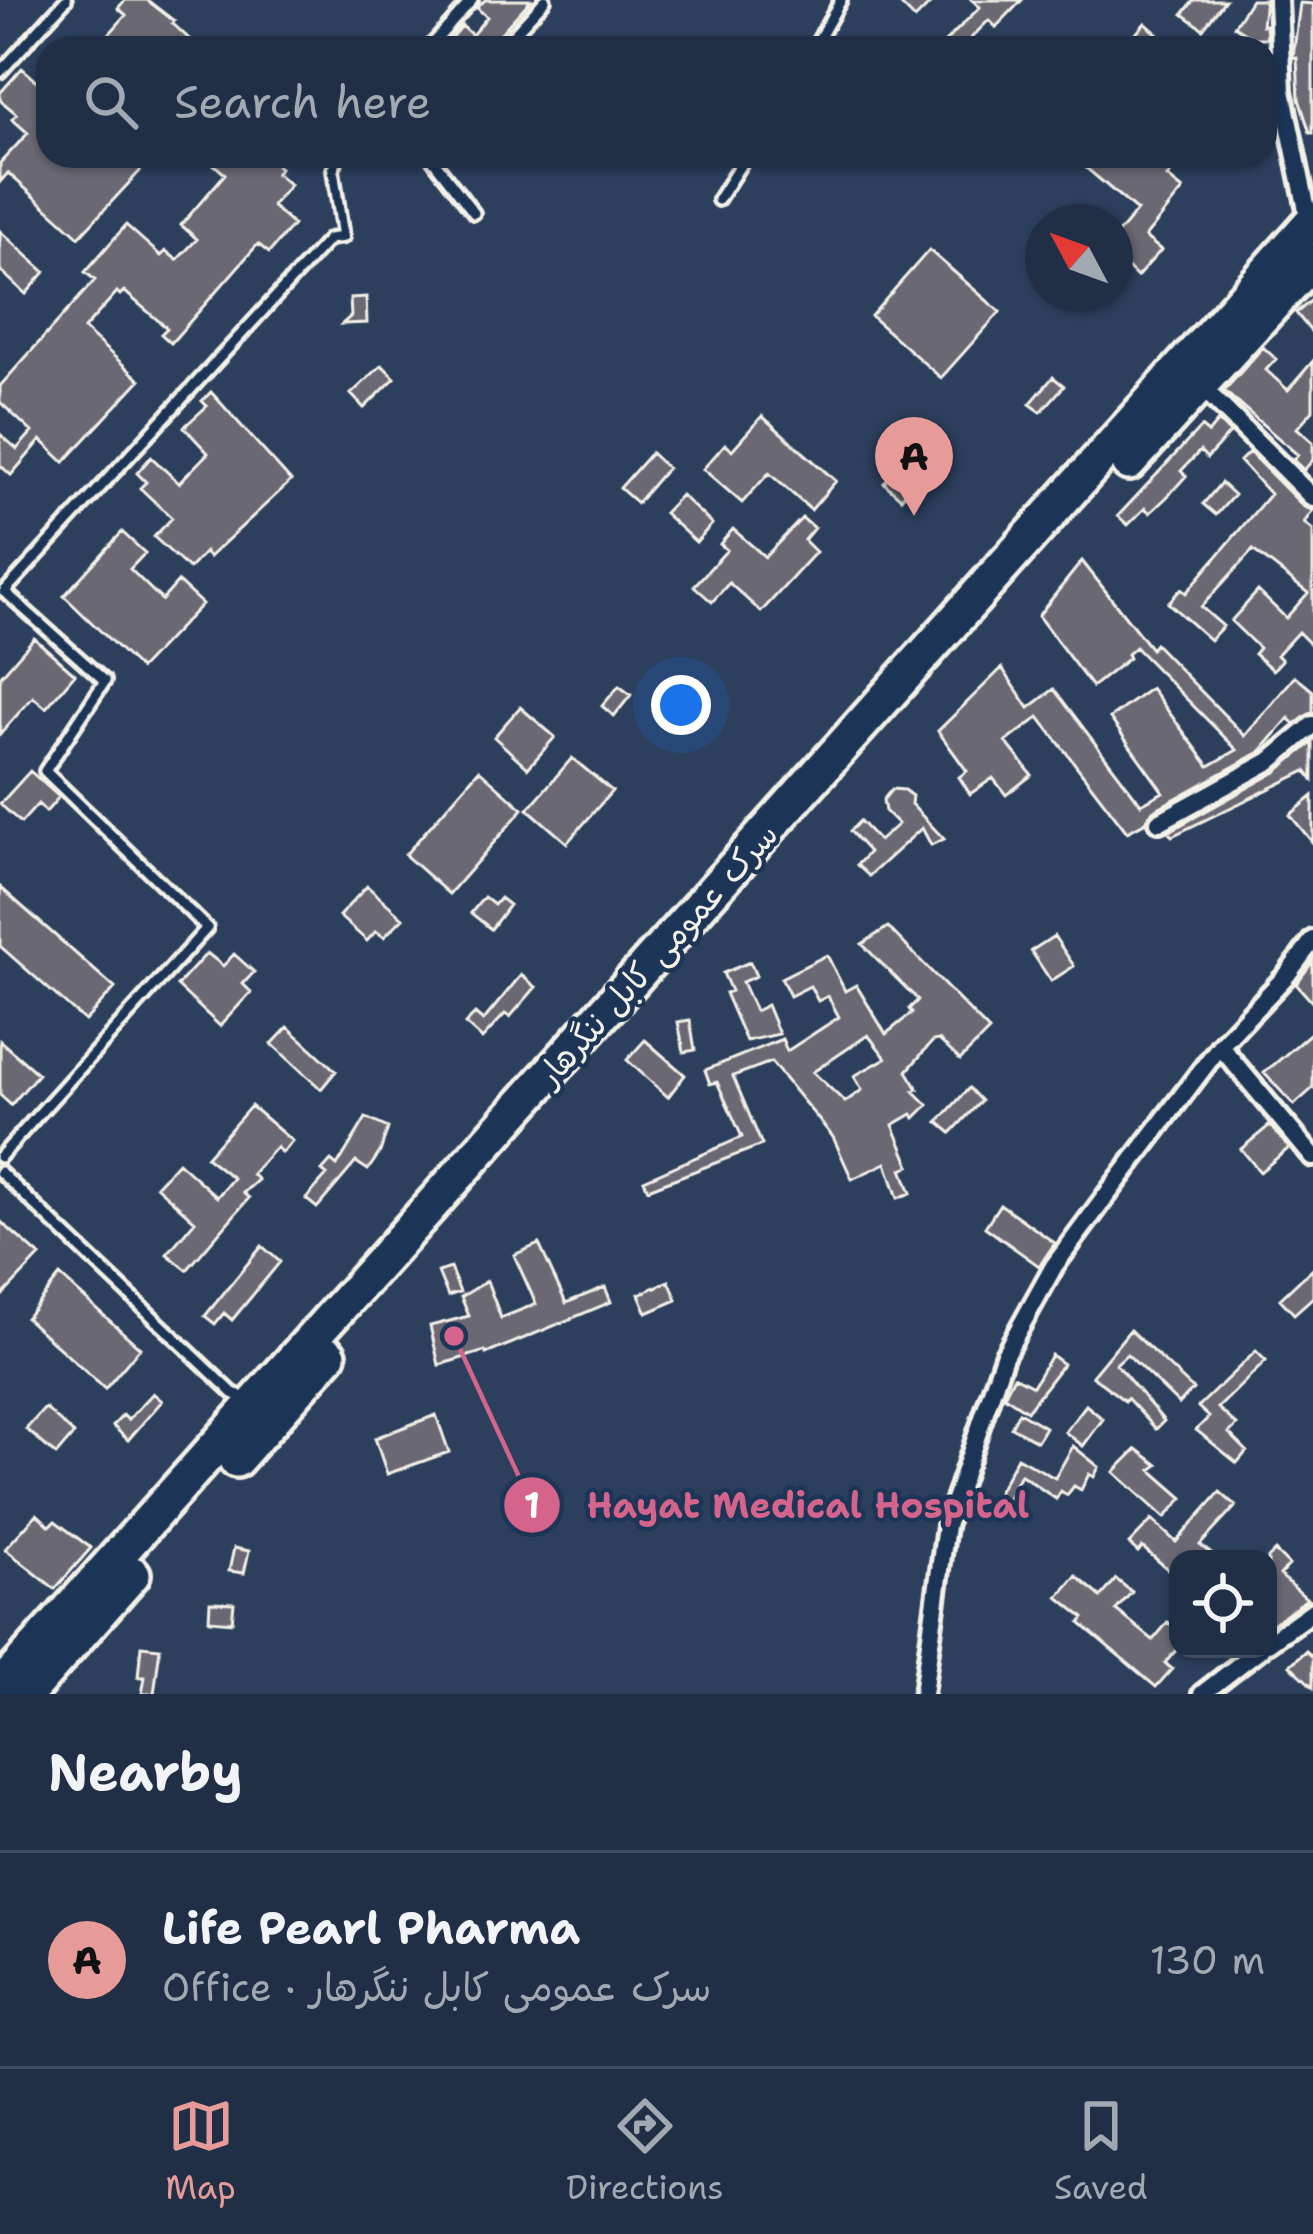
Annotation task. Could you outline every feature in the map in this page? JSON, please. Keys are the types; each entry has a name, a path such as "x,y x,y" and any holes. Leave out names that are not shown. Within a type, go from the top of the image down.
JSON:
{"highway":[{"name":"سرک عمومی کابل ننگرهار","path":"0,1687 463,1187 976,616 1311,222"},
{"name":"سرک عمومی کابل ننگرهار","path":"976,616 1313,261"},
{"name":"سرک عمومی کابل ننگرهار","path":"27,1694 269,1398"}],"street":[{"path":"1278,0 1282,91 1311,222"},
{"path":"1200,385 1313,498"},
{"path":"1160,822 1270,761 1313,725"},
{"path":"923,1694 946,1526 1004,1356 1054,1266 1220,1046 1311,945"},
{"path":"1220,1046 1313,1157"},
{"path":"1277,1637 1313,1611"},
{"path":"1202,1694 1248,1658"}],"lane":[{"path":"0,72 66,0"},
{"path":"440,36 472,0"},
{"path":"512,36 545,0"},
{"path":"821,36 842,0"},
{"path":"0,1157 207,928 45,771 105,681 3,593 329,239 344,237 334,168"},
{"path":"439,168 474,213"},
{"path":"718,200 738,168"},
{"path":"0,1172 233,1393 269,1398"}],"building":[{"path":"125,0 147,0 186,36 108,36 126,15 118,8"},
{"path":"485,0 531,0 498,36 453,36 462,26 472,35 487,17 477,8"},
{"path":"896,0 934,0 915,19"},
{"path":"972,0 1022,0 996,27 989,20 973,36 951,36 980,7"},
{"path":"1194,0 1225,0 1203,29 1183,14"},
{"path":"1251,0 1265,0 1262,25 1266,25 1267,36 1250,36 1234,26"},
{"path":"1300,3 1313,4 1313,133 1299,99 1297,58 1293,57"},
{"path":"1145,23 1160,36 1134,36"},
{"path":"22,68 36,80 36,168 143,168 79,237 8,173 0,182 0,163 28,133 12,119 17,114 0,100 0,93"},
{"path":"218,168 280,168 276,173 290,185 272,206 293,225 269,253 258,244 171,343 161,334 167,328 124,291 117,292 84,329 140,380 64,462 41,440 11,475 0,465 0,434 17,449 32,432 0,402 0,386 95,280 85,272 126,225 161,256 166,251 177,260 197,239 181,225 225,174"},
{"path":"1086,168 1175,168 1167,177 1183,190 1145,237 1161,250 1137,277 1133,273 1133,216 1137,211 1133,204"},
{"path":"0,231 45,272 26,294 0,270"},
{"path":"929,250 1000,312 941,378 871,316"},
{"path":"366,297 367,323 342,324 351,316 350,298"},
{"path":"1313,299 1313,334 1296,313"},
{"path":"1263,347 1276,359 1266,370 1288,390 1313,361 1313,410 1297,428 1313,442 1313,460 1304,470 1293,460 1298,455 1224,391"},
{"path":"382,365 395,378 364,408 351,394"},
{"path":"1053,377 1064,386 1041,412 1030,404"},
{"path":"211,392 291,481 209,557 205,552 189,569 154,537 172,518 140,488 146,482 137,473 151,457 179,483 208,453 184,427 207,406 202,401"},
{"path":"762,416 836,481 811,510 769,473 742,503 703,469 725,444 732,450"},
{"path":"1218,421 1230,433 1207,458 1200,451 1181,471 1186,476 1167,497 1150,513 1145,508 1128,525 1118,516 1201,427 1208,433"},
{"path":"1249,452 1304,507 1313,510 1304,523 1313,530 1313,647 1298,632 1277,655 1282,660 1273,670 1254,654 1259,648 1231,621 1258,591 1286,618 1308,593 1253,550 1201,607 1223,626 1210,640 1168,603 1181,589 1186,593 1270,494 1240,461"},
{"path":"651,453 667,468 637,503 620,488"},
{"path":"907,455 925,470 901,498 884,483"},
{"path":"1221,483 1234,495 1216,515 1203,504"},
{"path":"681,495 712,524 696,542 664,513"},
{"path":"802,518 814,528 804,540 816,552 761,612 729,583 712,602 694,586 727,550 720,544 733,529 765,557"},
{"path":"122,532 145,553 130,569 162,600 178,582 202,604 140,669 64,596"},
{"path":"1082,561 1151,649 1155,644 1245,736 1295,676 1313,691 1313,712 1295,724 1289,718 1260,752 1153,811 1146,822 1127,832 1039,717 1006,742 1032,775 1006,795 993,778 970,794 959,777 967,771 938,731 1002,668 1029,708 1054,689 1141,804 1163,792 1110,718 1151,688 1209,766 1237,750 1135,647 1127,654 1129,658 1092,687 1038,616"},
{"path":"34,638 75,674 46,708 33,697 0,734 0,677"},
{"path":"619,686 631,695 614,716 602,706"},
{"path":"520,707 555,737 528,768 494,737"},
{"path":"1313,742 1313,780 1306,771 1172,836 1168,832 1276,772"},
{"path":"572,758 612,791 567,843 528,809"},
{"path":"479,770 523,809 449,894 405,855"},
{"path":"30,771 59,797 46,812 38,804 21,823 0,804"},
{"path":"892,789 912,796 911,804 944,839 931,845 922,828 869,876 857,865 869,852 850,831 860,821 879,841 898,824 885,811 883,800"},
{"path":"1313,796 1313,843 1290,815"},
{"path":"367,886 403,918 384,937 376,931 367,941 339,916"},
{"path":"0,887 115,988 85,1021 0,946"},
{"path":"484,897 494,905 500,898 509,905 491,929 471,913"},
{"path":"888,927 989,1031 960,1060 939,1040 933,1041 907,1071 918,1089 914,1091 928,1105 915,1118 912,1114 893,1125 910,1166 902,1169 911,1193 898,1198 886,1163 852,1179 833,1137 771,1062 733,1076 762,1145 648,1189 644,1180 742,1137 717,1082 710,1084 705,1070 782,1039 787,1051 839,1017 828,996 818,1001 810,986 790,996 781,978 827,955 845,991 856,985 886,1034 912,1013 909,1009 918,1000 862,944","holes":["868,1035 886,1058 854,1076 862,1090 845,1102 813,1072"]},
{"path":"1054,936 1074,966 1051,981 1031,951"},
{"path":"207,953 223,966 234,954 254,972 243,984 251,992 220,1026 177,986"},
{"path":"1313,961 1313,1003 1296,984"},
{"path":"750,962 756,976 742,982 755,1011 767,1005 779,1034 746,1041 725,993 731,991 723,973"},
{"path":"521,975 536,987 482,1039 465,1024 475,1014 483,1021"},
{"path":"690,1020 695,1050 684,1052 678,1022"},
{"path":"288,1027 336,1071 321,1089 272,1044"},
{"path":"1313,1031 1313,1088 1294,1105 1264,1073"},
{"path":"645,1040 685,1075 668,1097 627,1060"},
{"path":"0,1041 38,1074 11,1105 0,1095"},
{"path":"969,1088 981,1101 951,1133 938,1122"},
{"path":"251,1106 292,1141 282,1153 276,1147 252,1174 258,1180 243,1193 249,1198 187,1270 167,1254 195,1221 156,1186 178,1162 217,1197 233,1178 206,1157"},
{"path":"366,1118 388,1128 380,1152 368,1170 356,1162 317,1208 306,1199 327,1175 322,1171 331,1161 337,1166"},
{"path":"1270,1125 1289,1148 1260,1172 1241,1149"},
{"path":"1000,1204 1055,1243 1039,1266 985,1227"},
{"path":"0,1221 40,1256 0,1298"},
{"path":"539,1244 566,1303 605,1287 611,1302 486,1354 439,1365 430,1326 469,1316 461,1297 487,1281 501,1318 536,1304 514,1255"},
{"path":"262,1246 280,1262 232,1320 224,1313 215,1324 205,1316"},
{"path":"450,1268 460,1292 448,1296 438,1272"},
{"path":"1313,1268 1313,1297 1294,1314 1280,1299"},
{"path":"60,1276 140,1348 105,1389 26,1318"},
{"path":"669,1281 677,1300 647,1313 639,1294"},
{"path":"1130,1330 1193,1389 1179,1404 1127,1354 1116,1364 1164,1421 1156,1429 1127,1398 1125,1401 1092,1376"},
{"path":"1256,1351 1266,1361 1218,1408 1237,1425 1229,1433 1247,1451 1237,1463 1196,1430 1209,1417 1198,1407"},
{"path":"1051,1355 1063,1364 1027,1411 1004,1396 1014,1376 1033,1386"},
{"path":"153,1393 162,1401 128,1440 113,1426 123,1415 128,1420"},
{"path":"1086,1405 1103,1419 1083,1446 1065,1432"},
{"path":"45,1408 74,1434 56,1455 26,1429"},
{"path":"1019,1412 1045,1427 1037,1441 1011,1427"},
{"path":"436,1415 449,1452 387,1474 375,1438"},
{"path":"1073,1446 1099,1467 1081,1490 1074,1486 1056,1499 1020,1474 1002,1511 992,1504 1017,1457 1055,1478"},
{"path":"1137,1449 1158,1465 1151,1470 1183,1498 1165,1518 1114,1472"},
{"path":"1220,1492 1236,1506 1200,1545 1206,1550 1169,1550 1169,1570 1142,1547 1138,1552 1129,1544 1152,1520 1176,1542"},
{"path":"37,1514 50,1526 55,1521 91,1548 55,1589 5,1549"},
{"path":"234,1548 249,1551 244,1573 229,1571"},
{"path":"1277,1553 1289,1565 1280,1575 1307,1599 1277,1621"},
{"path":"1076,1576 1101,1597 1116,1579 1132,1592 1116,1610 1153,1640 1169,1623 1169,1658 1165,1663 1172,1669 1156,1687 1080,1623 1084,1618 1058,1597"},
{"path":"210,1602 234,1603 232,1622 209,1620"},
{"path":"141,1646 160,1648 154,1694 142,1694 145,1677 138,1677"},
{"path":"1306,1651 1313,1657 1313,1687 1290,1665"}],"place":[{"name":"Life Pearl Pharma","path":"914,516"},
{"name":"Hayat Medical Hospital","path":"454,1336"}]}
